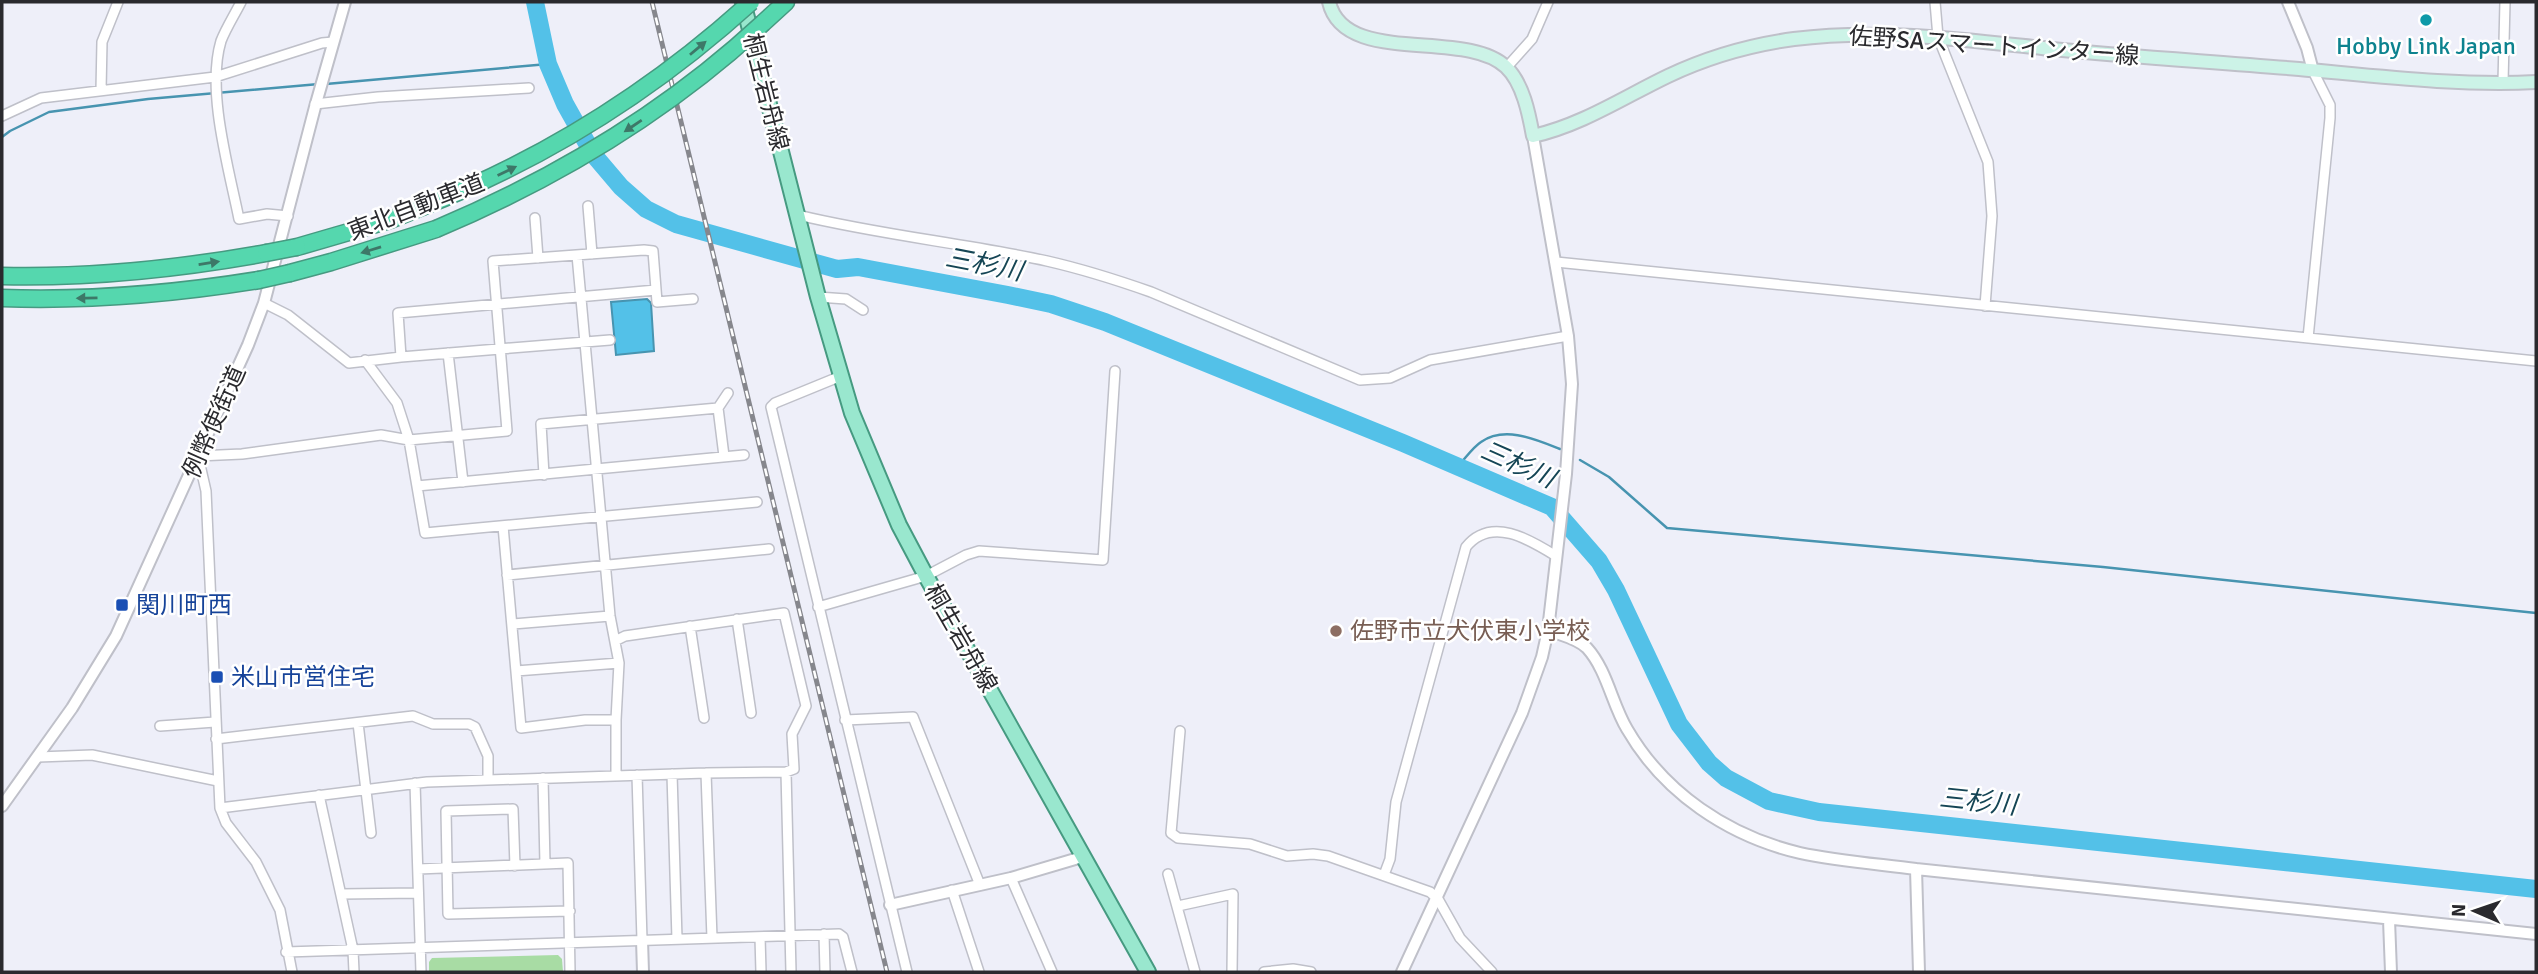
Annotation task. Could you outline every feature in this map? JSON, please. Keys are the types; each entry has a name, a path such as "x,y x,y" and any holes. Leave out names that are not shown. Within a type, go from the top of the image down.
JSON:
{"highway":[{"name":"東北自動車道","path":"2,275 152,271 297,247 390,220 513,168 598,120 686,58 751,2"},
{"name":"東北自動車道","path":"2,298 88,299 155,295 259,280 344,259 436,229 523,190 611,141 692,84 786,2"}],"main road":[{"name":"桐生岩舟線","path":"743,2 817,291 841,376 869,456 926,576 1148,972"},
{"path":"1329,2 1342,25 1364,36 1477,52 1507,67 1517,82 1534,136"},
{"name":"佐野SAスマートインター線","path":"1534,136 1587,117 1692,65 1750,46 1854,34 1938,37 2436,80 2536,82"}],"street":[{"path":"101,90 102,43 118,2"},
{"path":"242,2 222,40 216,79 218,106 239,219 267,214 288,216"},
{"name":"例幣使街道","path":"2,806 38,757 116,636 264,303 316,101 345,2"},
{"path":"1507,67 1532,38 1548,2"},
{"path":"1935,2 1938,37 1988,162 1992,216 1985,306"},
{"path":"2288,2 2307,48 2313,71 2330,105 2308,338"},
{"path":"2503,82 2505,2"},
{"path":"2,116 41,98 216,79 322,43 333,42"},
{"path":"316,101 529,88"},
{"path":"1402,972 1522,713 1542,657 1548,630 1566,474 1572,384 1568,336 1534,136"},
{"path":"589,206 592,254"},
{"path":"535,218 538,258"},
{"path":"799,219 1048,261 1115,279 1342,375 1360,380 1390,378 1430,360 1568,336"},
{"path":"292,972 280,910 256,862 226,823 220,808 206,491 198,456 242,454 381,435 409,440 507,431 493,261 653,251 656,302 694,299"},
{"path":"577,255 610,616 619,663 616,776"},
{"path":"1556,262 2536,361"},
{"path":"401,357 398,313 656,290"},
{"path":"817,291 846,299 863,310"},
{"path":"264,303 288,315 349,363 610,340"},
{"path":"448,353 463,482"},
{"path":"365,360 397,403 409,440 425,533 757,502"},
{"path":"818,607 926,576 979,551 1103,560 1115,371"},
{"path":"841,376 771,407 907,972"},
{"path":"724,456 718,408 728,393"},
{"path":"544,474 541,424 718,408"},
{"path":"417,486 744,455"},
{"path":"503,526 521,728 585,720 616,720"},
{"path":"1384,875 1390,859 1396,802 1465,547 1472,539 1485,534 1508,532 1523,536 1556,556"},
{"path":"508,575 769,550"},
{"path":"220,808 415,783 786,772 794,769 792,733 806,706 784,613 625,636 615,641"},
{"path":"513,624 610,616"},
{"path":"737,619 751,713"},
{"path":"690,626 704,718"},
{"path":"1548,630 1577,641 1586,648 1595,661 1626,728 1649,762 1675,791 1738,831 1768,844 1799,852 1916,869 2536,934"},
{"path":"516,671 619,663"},
{"path":"216,739 413,716 433,724 470,724 480,734 488,756 488,779"},
{"path":"845,720 913,717 980,885"},
{"path":"160,726 215,722"},
{"path":"358,723 371,833"},
{"path":"1180,732 1171,833 1178,838 1250,844 1287,856 1313,853 1328,856 1430,892 1438,899 1460,939 1492,972"},
{"path":"38,757 92,755 218,781"},
{"path":"786,772 791,972"},
{"path":"706,773 712,937"},
{"path":"672,774 677,939"},
{"path":"637,775 643,972"},
{"path":"543,778 545,864"},
{"path":"415,783 421,972"},
{"path":"320,795 353,950 354,972"},
{"path":"515,866 513,808 446,811 448,914 570,911"},
{"path":"890,905 1011,878 1082,857"},
{"path":"418,869 568,863 570,972"},
{"path":"1916,869 1919,972"},
{"path":"1168,874 1195,972"},
{"path":"1011,878 1052,972"},
{"path":"952,890 979,972"},
{"path":"341,894 418,892"},
{"path":"1178,906 1233,894 1232,972"},
{"path":"2389,920 2391,972"},
{"path":"824,934 825,972"},
{"path":"286,951 839,934 843,937 852,972"},
{"path":"760,937 761,972"},
{"path":"1264,972 1293,969 1311,972"}],"green space":[{"path":"558,955 562,959 563,972 429,972 432,958"}],"water":[{"path":"647,299 651,303 654,351 616,355 611,302"}],"waterway":[{"name":"三杉川","path":"535,2 548,64 565,104 593,154 621,187 646,209 676,224 837,269 858,267 1051,304 1105,322 1403,443 1552,507 1599,561 1616,590 1679,724 1709,763 1726,778 1769,801 1819,812 2536,889"},
{"path":"326,84 548,64"},
{"path":"2,137 49,112 148,99 319,84"},
{"path":"1458,466 1481,442 1500,435 1521,436 1560,449"},
{"path":"1580,460 1609,477 1667,528 2103,567 2536,613"}],"railway":[{"path":"652,2 887,972"}],"place":[{"name":"Hobby Link Japan","path":"2426,20"},
{"name":"関川町西","path":"122,605"},
{"name":"佐野市立犬伏東小学校","path":"1336,631"},
{"name":"米山市営住宅","path":"217,677"}]}
